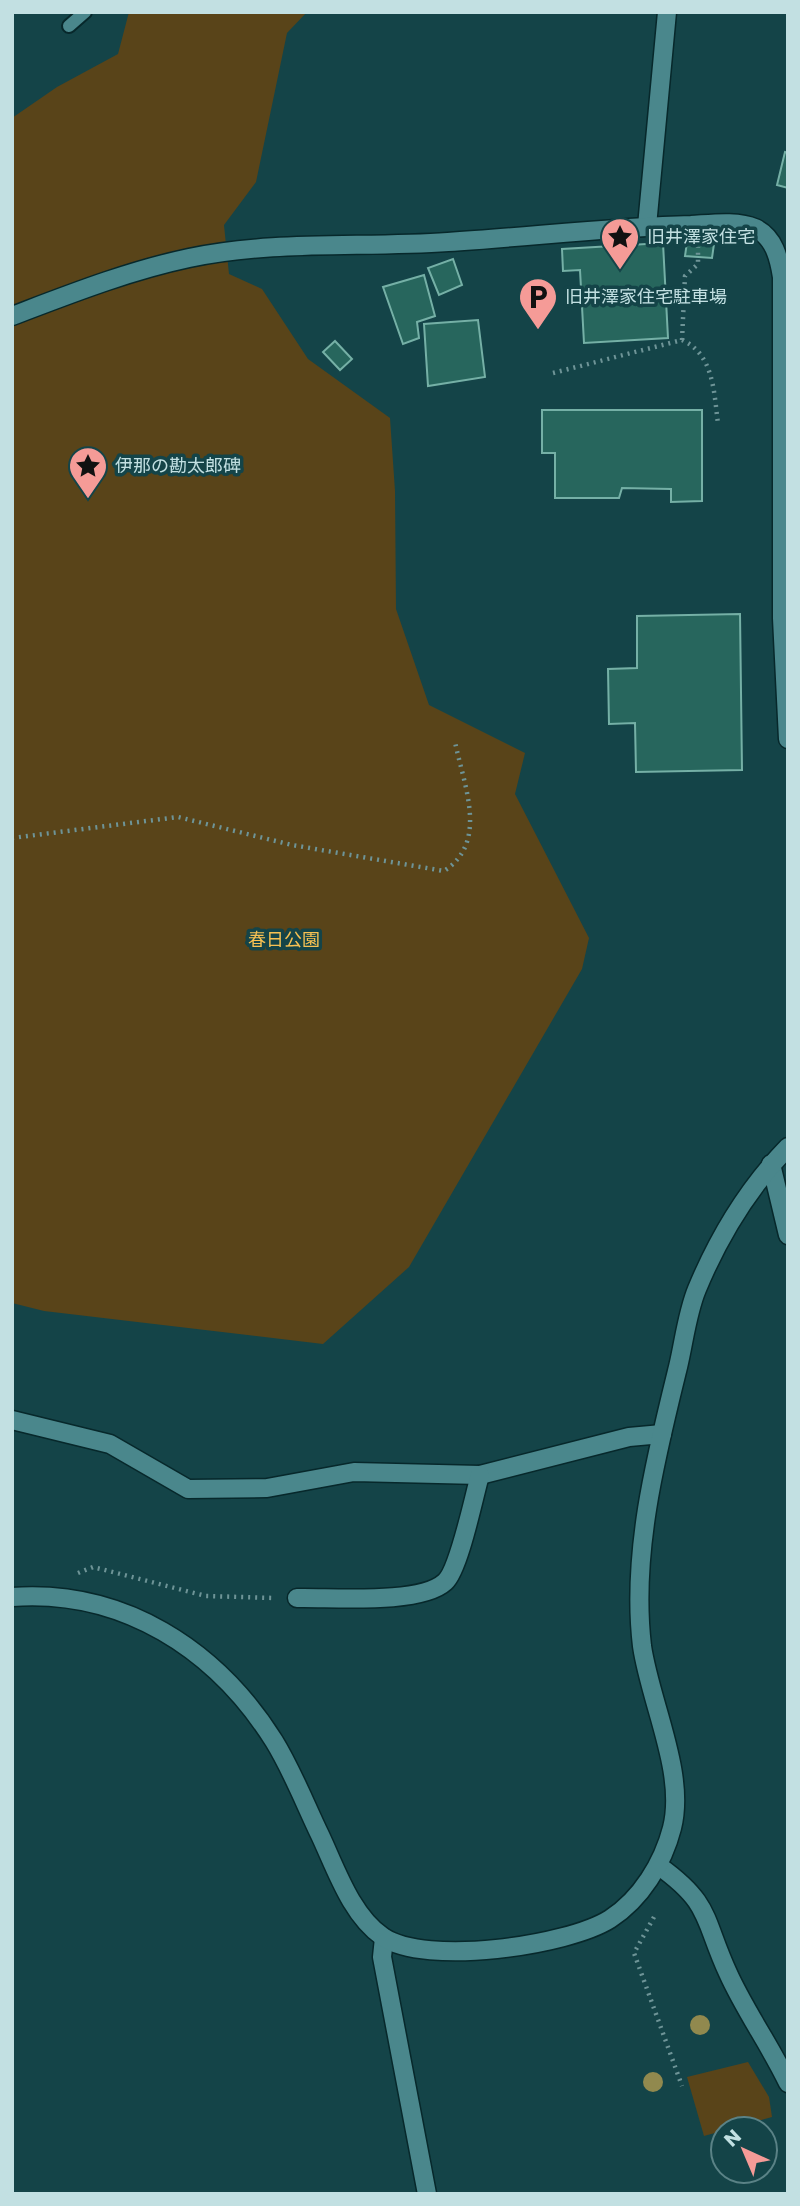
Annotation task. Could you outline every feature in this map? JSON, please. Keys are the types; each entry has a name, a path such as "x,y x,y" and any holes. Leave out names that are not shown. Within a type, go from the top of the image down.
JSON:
{"street":[{"path":"647,226 667,12"},
{"path":"12,316 89,287 190,258 321,243 445,243 647,226 754,228 770,240 779,257 782,276 782,618 788,739"},
{"path":"12,1597 33,1595 107,1606 144,1620 205,1658 243,1697 275,1743 355,1907 384,1938 444,1954 573,1936 610,1919 635,1897 659,1866 673,1825 674,1781 643,1649 640,1569 662,1434 695,1293 722,1235 771,1164 788,1147"},
{"path":"771,1164 788,1235"},
{"path":"12,1420 110,1444 188,1489 267,1488 354,1472 480,1475 629,1437 662,1434"},
{"path":"297,1598 405,1596 430,1591 446,1581 455,1565 480,1475"},
{"path":"659,1866 681,1882 700,1903 728,1973 788,2083"},
{"path":"384,1938 382,1957 427,2192"}],"lane":[{"path":"69,26 85,12"}],"path":[{"path":"682,340 685,276 698,264 699,225"},
{"path":"553,373 682,340 694,345 703,357 711,377 718,424"},
{"path":"12,838 178,817 292,845 444,871 459,861 472,827 455,742"},
{"path":"78,1573 93,1567 205,1595 297,1598"},
{"path":"655,1916 634,1953 682,2086"}],"green space":[{"name":"春日公園","path":"129,12 307,12 287,33 256,182 224,225 229,274 262,289 308,359 390,418 395,491 396,609 429,705 525,753 515,794 589,938 582,969 409,1267 323,1344 44,1311 12,1303 12,118 57,87 118,54"},
{"path":"748,2062 769,2097 772,2115 709,2115 709,2135 704,2136 687,2077"}],"building":[{"path":"785,152 788,153 788,188 777,185"},
{"path":"687,242 714,244 712,258 685,256"},
{"path":"663,243 668,338 584,343 580,270 563,271 562,249"},
{"path":"453,259 462,285 439,295 428,268"},
{"path":"424,275 435,316 417,322 419,338 403,344 383,287"},
{"path":"478,320 485,377 428,386 424,324"},
{"path":"335,341 352,359 340,370 323,352"},
{"path":"542,410 702,410 702,501 671,502 671,489 622,488 619,498 555,498 555,453 542,453"},
{"path":"740,614 742,770 636,772 635,723 609,724 608,669 637,668 637,616"}],"place":[{"name":"旧井澤家住宅","path":"620,271"},
{"name":"旧井澤家住宅駐車場","path":"538,331"},
{"name":"伊那の勘太郎碑","path":"88,500"}]}
